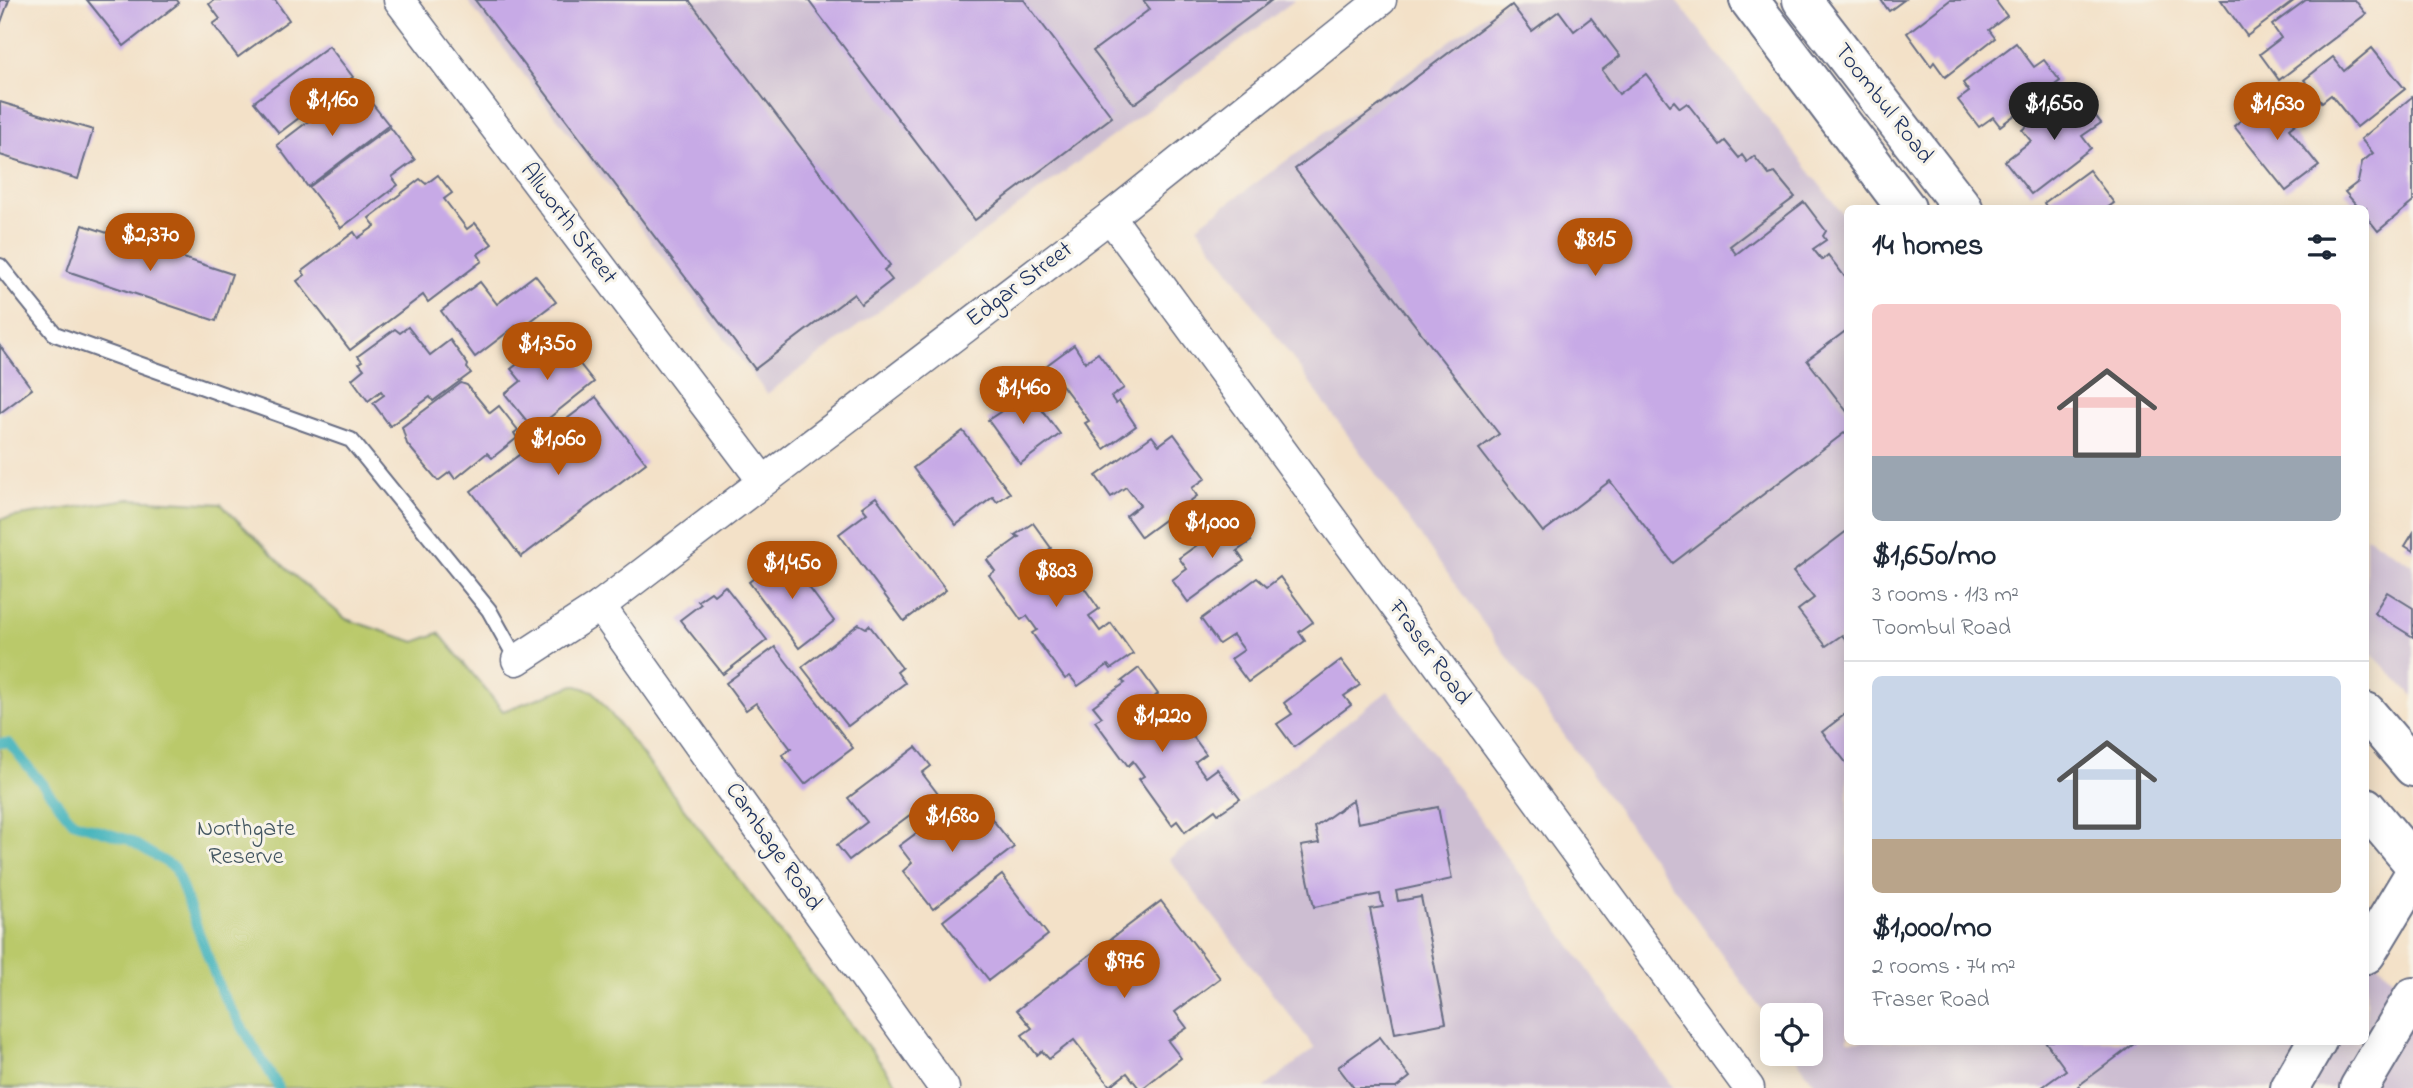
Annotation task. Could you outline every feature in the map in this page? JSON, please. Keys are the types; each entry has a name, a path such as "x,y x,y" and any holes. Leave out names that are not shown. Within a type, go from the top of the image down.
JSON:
{"main road":[{"name":"Toombul Road","path":"1749,0 1904,205"},
{"name":"Toombul Road","path":"1802,0 1961,205"},
{"path":"2369,716 2413,767"},
{"path":"2369,811 2413,863"},
{"path":"2369,949 2413,876"},
{"path":"2359,1088 2413,997"},
{"path":"2290,1088 2315,1045"}],"street":[{"name":"Allworth Street","path":"399,0 763,481"},
{"name":"Edgar Street","path":"517,660 600,606 1110,217 1381,0"},
{"name":"Fraser Road","path":"1110,217 1749,1088"},
{"name":"Cambage Road","path":"600,606 944,1088"}],"lane":[{"path":"0,266 54,334 351,439 489,610 517,660"}],"shaded area":[{"path":"467,0 1295,0 767,394"},
{"path":"1506,0 1676,0 1844,216 1844,1045 2369,1045 2369,954 2413,999 2413,1088 1818,1088 1802,1066 1823,1066 1823,1003 1760,1003 1760,1007 1197,226"},
{"path":"2369,538 2413,565 2413,696 2369,651"},
{"path":"1388,691 1673,1088 1263,1088 1315,1048 1169,859"}],"green space":[{"name":"Northgate Reserve","path":"129,499 221,504 291,573 346,619 415,642 439,633 503,711 574,685 593,691 900,1088 0,1088 0,519"}],"building":[{"path":"0,0 9,0 0,25"},
{"path":"87,0 177,0 179,3 124,46"},
{"path":"214,0 275,0 289,20 238,57 213,24 220,19 209,4"},
{"path":"475,0 689,0 890,265 884,270 892,280 861,304 854,294 755,369"},
{"path":"808,0 1024,0 1112,117 975,220"},
{"path":"1143,0 1272,0 1134,104 1093,51 1150,9"},
{"path":"1881,0 1904,0 1889,11"},
{"path":"1950,0 1995,0 2007,16 1989,30 1995,38 1945,77 1934,62 1931,66 1907,33"},
{"path":"2221,0 2295,0 2247,36"},
{"path":"2306,0 2355,0 2366,14 2279,80 2260,54 2281,38 2272,25"},
{"path":"1512,5 1532,31 1559,11 1574,31 1591,18 1620,56 1602,70 1619,94 1646,74 1670,105 1674,101 1680,108 1687,103 1720,145 1725,141 1739,158 1742,155 1747,162 1754,156 1769,175 1775,173 1795,197 1730,246 1736,254 1804,202 1826,231 1823,236 1826,240 1813,249 1822,260 1828,255 1844,276 1844,332 1807,360 1844,408 1844,433 1673,563 1610,481 1543,532 1479,449 1499,434 1295,169"},
{"path":"2016,43 2034,67 2044,60 2060,81 2000,126 1993,117 1979,127 1958,100 1969,92 1963,83"},
{"path":"329,46 353,77 279,133 254,102"},
{"path":"2372,48 2405,89 2357,127 2331,95 2322,102 2304,80 2333,57 2344,71"},
{"path":"2075,89 2101,123 2082,136 2091,148 2031,194 2005,161 2031,141 2022,130"},
{"path":"363,92 389,125 308,187 277,145 335,101 341,109"},
{"path":"2276,92 2299,121 2289,129 2319,166 2286,191 2234,126"},
{"path":"2413,96 2413,202 2378,231 2369,220 2369,205 2356,205 2345,192 2358,182 2362,162 2373,153 2361,139"},
{"path":"0,102 93,130 78,179 0,155"},
{"path":"390,127 415,160 392,177 398,185 341,228 309,187"},
{"path":"2089,170 2114,203 2045,205 2044,203"},
{"path":"438,175 452,193 444,199 467,229 475,223 492,244 478,254 482,261 428,302 423,295 350,350 297,281 305,275 302,271 354,232 358,238 375,226 369,218 420,179 426,184"},
{"path":"83,225 232,274 216,321 67,271"},
{"path":"535,275 556,302 520,329 517,325 475,357 441,311 480,282 497,304"},
{"path":"408,327 430,355 450,340 471,373 433,401 430,397 390,426 373,403 384,395 381,391 368,401 352,379 364,369 358,356 395,329 400,333"},
{"path":"556,334 594,382 534,430 505,394 521,381 511,369"},
{"path":"1074,345 1085,362 1098,353 1124,388 1111,397 1116,404 1119,401 1136,426 1104,449 1085,423 1089,421 1047,365"},
{"path":"0,346 32,389 0,413"},
{"path":"461,383 467,385 490,413 499,406 518,430 514,433 517,438 492,458 487,453 455,479 450,472 438,481 407,444 402,427"},
{"path":"1024,386 1060,434 1020,464 988,420 1006,408 1002,402"},
{"path":"596,397 646,463 521,557 471,491"},
{"path":"963,431 1010,493 997,502 993,497 956,525 913,468"},
{"path":"1174,434 1206,478 1192,488 1197,496 1141,537 1126,516 1140,505 1126,487 1111,497 1096,476 1152,436 1159,445"},
{"path":"876,497 946,590 904,621 839,534 867,513 862,507"},
{"path":"1235,518 1251,541 1237,551 1244,561 1188,602 1172,580 1187,569 1179,558"},
{"path":"1033,523 1051,548 1042,555 1056,574 1068,565 1099,609 1089,616 1100,631 1111,623 1133,654 1111,669 1108,665 1078,686 1070,676 1065,679 1032,633 1037,630 1027,616 1021,620 989,575 995,571 987,560 1019,537 1015,535"},
{"path":"1844,533 1844,637 1842,635 1826,646 1798,610 1814,598 1793,572"},
{"path":"2413,533 2413,551 2405,546"},
{"path":"785,555 834,621 799,648 749,582"},
{"path":"1280,577 1313,622 1299,632 1305,641 1248,682 1231,659 1244,650 1233,635 1219,644 1201,619 1257,578 1267,587"},
{"path":"725,586 767,640 723,674 680,620 701,604 698,601 711,592 714,595"},
{"path":"2387,592 2413,608 2413,637 2374,613"},
{"path":"859,624 866,628 869,625 902,668 897,672 905,683 848,726 802,667"},
{"path":"775,647 853,748 805,784 782,755 791,749 756,703 746,710 726,683"},
{"path":"1341,660 1360,685 1344,696 1351,705 1294,747 1277,724 1292,714 1284,703"},
{"path":"1139,668 1158,694 1149,701 1162,719 1174,711 1206,754 1195,762 1206,777 1217,769 1240,799 1218,814 1215,810 1185,832 1177,821 1172,825 1139,779 1144,776 1133,761 1128,766 1095,721 1102,717 1093,706 1125,683 1122,681"},
{"path":"1844,715 1844,760 1822,732"},
{"path":"916,747 931,766 922,773 938,794 849,860 837,845 867,822 848,798"},
{"path":"1353,800 1358,823 1438,807 1452,879 1396,891 1398,901 1421,897 1446,1023 1395,1033 1370,909 1383,907 1380,894 1314,907 1301,846 1319,843 1315,827"},
{"path":"949,809 962,827 985,810 1014,847 933,909 903,871 912,863 899,846"},
{"path":"1002,875 1048,935 989,980 943,921"},
{"path":"1161,901 1220,978 1175,1012 1187,1028 1168,1041 1181,1058 1143,1088 1139,1088 1127,1073 1110,1086 1074,1040 1049,1059 1042,1051 1037,1055 1022,1035 1032,1028 1017,1010"},
{"path":"1380,1037 1410,1077 1396,1088 1354,1088 1338,1067"},
{"path":"2048,1045 2133,1045 2078,1086 2080,1088 2041,1088 2066,1070"}],"waterway":[{"path":"0,743 9,743 73,822 129,840 175,868 221,992 279,1088"}]}
